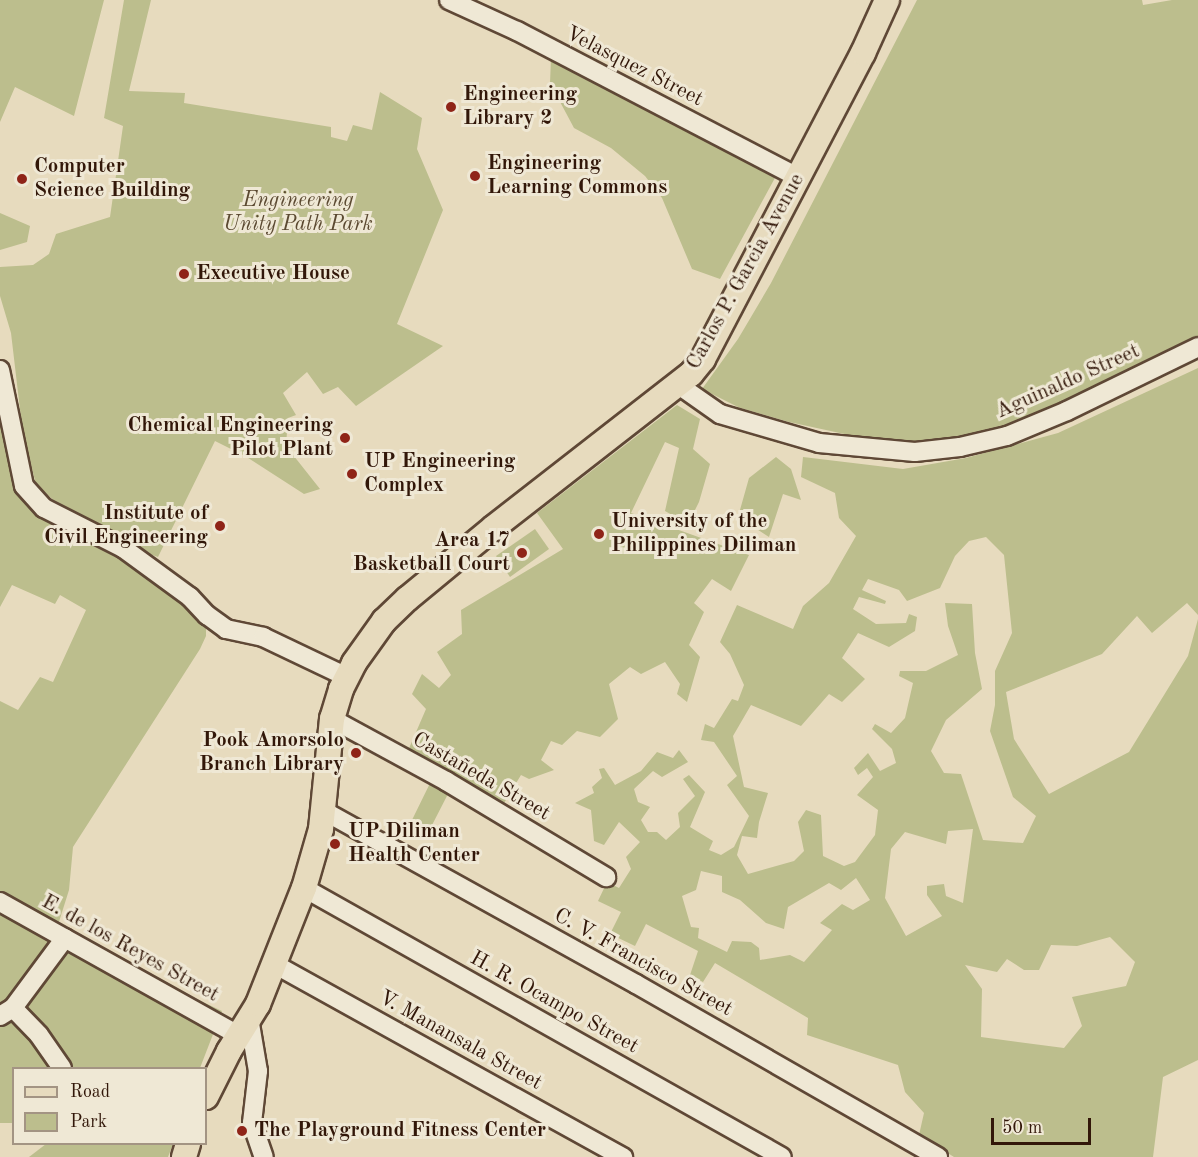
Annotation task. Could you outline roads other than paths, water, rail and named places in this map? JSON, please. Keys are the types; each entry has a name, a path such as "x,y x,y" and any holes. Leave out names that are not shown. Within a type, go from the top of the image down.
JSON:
{"main road":[{"name":"Carlos P. Garcia Avenue","path":"207,1095 276,965 304,888 316,852 324,811 332,719 347,677 367,643 407,599 493,528 680,386 703,359 863,53 887,0"}],"street":[{"name":"Velasquez Street","path":"448,0 517,31 798,177"},
{"name":"Aguinaldo Street","path":"680,386 720,414 819,443 915,452 960,447 1007,436 1067,411 1198,347"},
{"path":"0,370 24,486 44,508 123,548 190,597 207,615 226,629 263,637 347,677"},
{"name":"Castañeda Street","path":"332,719 446,781 606,877"},
{"name":"C. V. Francisco Street","path":"324,811 636,984 938,1157"},
{"name":"H. R. Ocampo Street","path":"304,888 782,1157"},
{"name":"E. de los Reyes Street","path":"0,902 65,939 244,1027"},
{"path":"61,1067 39,1035 7,1012 65,939"},
{"name":"V. Manansala Street","path":"276,965 623,1157"},
{"path":"244,1027 258,1071 252,1123 264,1157"}],"place":[{"name":"Engineering Library 2","path":"451,107"},
{"name":"Engineering Learning Commons","path":"475,176"},
{"name":"Computer Science Building","path":"22,179"},
{"name":"Executive House","path":"184,274"},
{"name":"Chemical Engineering Pilot Plant","path":"345,438"},
{"name":"UP Engineering Complex","path":"352,474"},
{"name":"Institute of Civil Engineering","path":"220,526"},
{"name":"University of the Philippines Diliman","path":"599,534"},
{"name":"Area 17 Basketball Court","path":"522,553"},
{"name":"Pook Amorsolo Branch Library","path":"356,753"},
{"name":"UP Diliman Health Center","path":"335,844"},
{"name":"The Playground Fitness Center","path":"242,1131"}],"park label":[{"name":"Engineering Unity Path Park","path":"298,213"}]}
